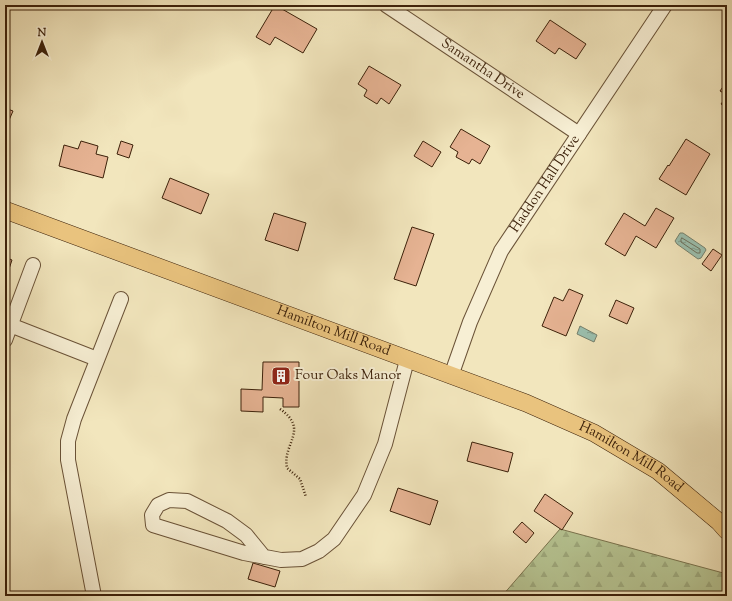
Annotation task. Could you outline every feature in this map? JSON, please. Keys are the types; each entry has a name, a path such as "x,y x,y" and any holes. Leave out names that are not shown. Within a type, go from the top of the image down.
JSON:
{"main road":[{"name":"Hamilton Mill Road","path":"5,210 526,403 594,433 658,471 724,524"}],"street":[{"name":"Samantha Drive","path":"386,5 579,134"},
{"name":"Haddon Hall Drive","path":"451,376 470,322 501,251 665,5"},
{"path":"5,340 8,324 33,265"},
{"path":"94,596 68,460 68,441 74,419 121,299"},
{"path":"8,324 97,359"},
{"path":"264,557 246,535 227,521 187,502 169,500 158,505 152,515 154,525 244,553 264,557 280,560 302,559 319,551 334,539 364,495 386,444 407,360"}],"path":[{"path":"280,409 291,419 294,426 292,440 287,455 287,468 300,479 306,497"}],"green space":[{"path":"560,529 727,574 727,596 502,596"}],"water":[{"path":"680,233 683,233 705,248 706,250 701,258 698,259 677,244 675,241"},
{"path":"580,326 597,335 594,342 577,334"}],"building":[{"path":"275,5 317,29 303,53 275,37 270,45 256,37"},
{"path":"550,20 586,44 576,59 559,48 555,54 536,41"},
{"path":"369,66 401,85 389,104 381,98 377,104 364,96 367,90 358,84"},
{"path":"727,81 727,95 720,91"},
{"path":"727,96 727,108 721,104"},
{"path":"5,108 13,111 6,127 5,126"},
{"path":"461,129 490,146 480,164 472,159 469,164 456,157 458,152 450,147"},
{"path":"686,139 710,154 686,195 659,179"},
{"path":"81,141 98,146 96,154 108,157 103,178 59,166 64,145 78,149"},
{"path":"121,141 133,145 129,158 117,154"},
{"path":"423,141 441,152 432,167 414,156"},
{"path":"170,178 209,194 201,214 162,198"},
{"path":"656,208 674,218 656,248 636,236 625,256 605,244 624,213 645,226"},
{"path":"274,213 306,223 298,251 265,240"},
{"path":"412,227 434,234 416,286 394,279"},
{"path":"713,249 722,255 711,271 702,264"},
{"path":"5,257 12,260 6,278 5,277"},
{"path":"569,289 583,295 566,336 542,326 554,297 563,301"},
{"path":"616,300 634,308 627,324 609,316"},
{"name":"Four Oaks Manor","path":"263,362 299,362 299,407 283,407 283,398 263,397 263,412 241,411 241,389 262,390"},
{"path":"472,442 513,453 508,472 467,461"},
{"path":"398,488 438,501 430,525 390,511"},
{"path":"545,494 573,513 562,530 534,511"},
{"path":"522,522 534,533 526,543 513,532"},
{"path":"253,563 280,571 275,587 248,579"}],"place":[{"name":"Four Oaks Manor","path":"281,376"}]}
